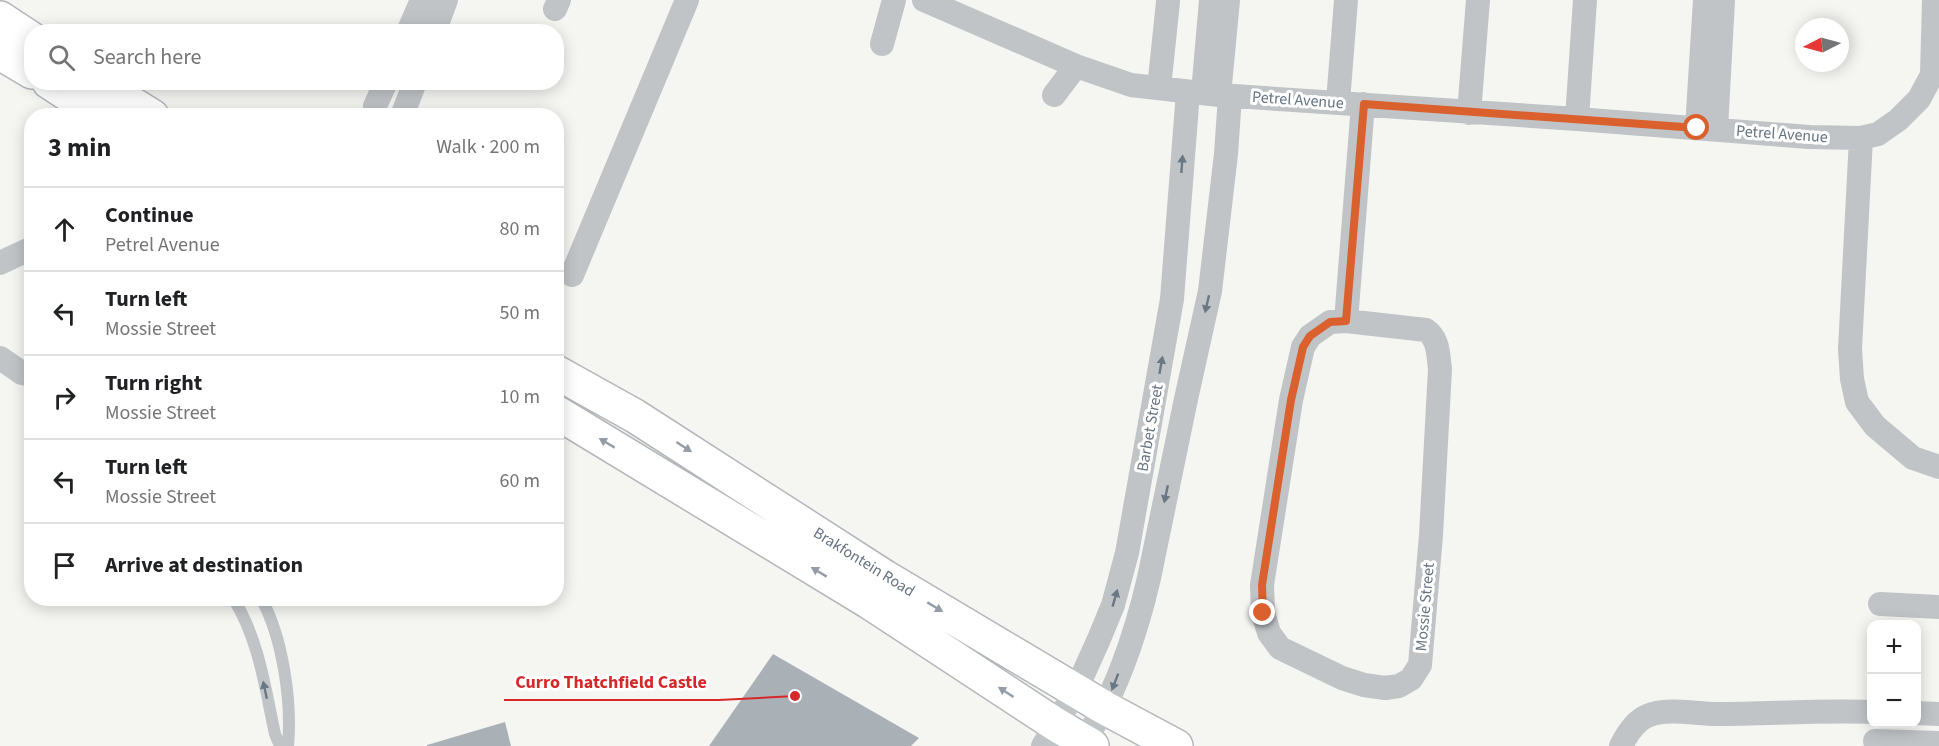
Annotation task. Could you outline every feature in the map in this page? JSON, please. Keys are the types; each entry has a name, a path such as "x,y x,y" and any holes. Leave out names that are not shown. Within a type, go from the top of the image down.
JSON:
{"street":[{"path":"412,24 422,0"},
{"path":"437,24 446,0"},
{"path":"572,275 687,0"},
{"path":"882,44 894,0"},
{"name":"Petrel Avenue","path":"924,0 1076,66 1131,85 1210,94 1861,138 1878,134 1898,120 1919,99 1932,75 1934,0"},
{"path":"1210,0 1210,94"},
{"path":"1210,94 1228,0"},
{"path":"1338,102 1346,0"},
{"path":"1460,112 1461,0"},
{"path":"1460,112 1478,0"},
{"path":"1577,119 1585,0"},
{"path":"1705,0 1707,129"},
{"path":"1707,129 1723,0"},
{"path":"1159,88 1168,2"},
{"path":"0,18 24,34"},
{"path":"0,53 24,67"},
{"path":"1054,95 1076,66"},
{"path":"61,90 89,108"},
{"path":"110,90 139,108"},
{"path":"375,106 382,90"},
{"path":"405,108 412,90"},
{"name":"Barbet Street","path":"1049,735 1076,690 1113,605 1127,553 1170,310 1174,267 1210,94"},
{"name":"Barbet Street","path":"1085,744 1105,708 1143,606 1213,274 1210,94"},
{"path":"1346,321 1364,104"},
{"path":"1861,138 1850,349 1852,379 1857,402 1875,426 1913,458 1939,467"},
{"path":"0,263 24,252"},
{"path":"1174,267 1213,274"},
{"name":"Mossie Street","path":"1346,321 1426,330 1434,338 1440,369 1431,535 1420,664 1411,679 1399,686 1385,688 1364,685 1342,678 1280,648 1269,633 1263,613 1262,585 1291,400 1303,347 1310,336 1330,322 1346,321"},
{"path":"0,358 24,373"},
{"name":"Brakfontein Road","path":"564,376 635,416 885,577 1105,708 1176,746"},
{"name":"Brakfontein Road","path":"564,417 869,602 1049,735 1085,744"},
{"path":"1880,604 1939,607"},
{"path":"1621,746 1637,722 1648,715 1663,712 1697,714 1835,710 1867,712"},
{"path":"1921,713 1939,714"},
{"path":"1875,741 1939,743"}],"lane":[{"path":"237,606 249,627 255,645 275,734 280,746"},
{"path":"264,606 275,632 289,698 288,746"}],"building":[{"path":"773,654 919,738 911,746 709,746"},
{"path":"505,722 511,746 427,746 427,745"}],"place":[{"name":"Curro Thatchfield Castle","path":"795,696"}],"route":[{"path":"1263,613 1262,585 1291,400 1303,347 1310,336 1330,322 1346,321 1364,104 1697,128"}]}
